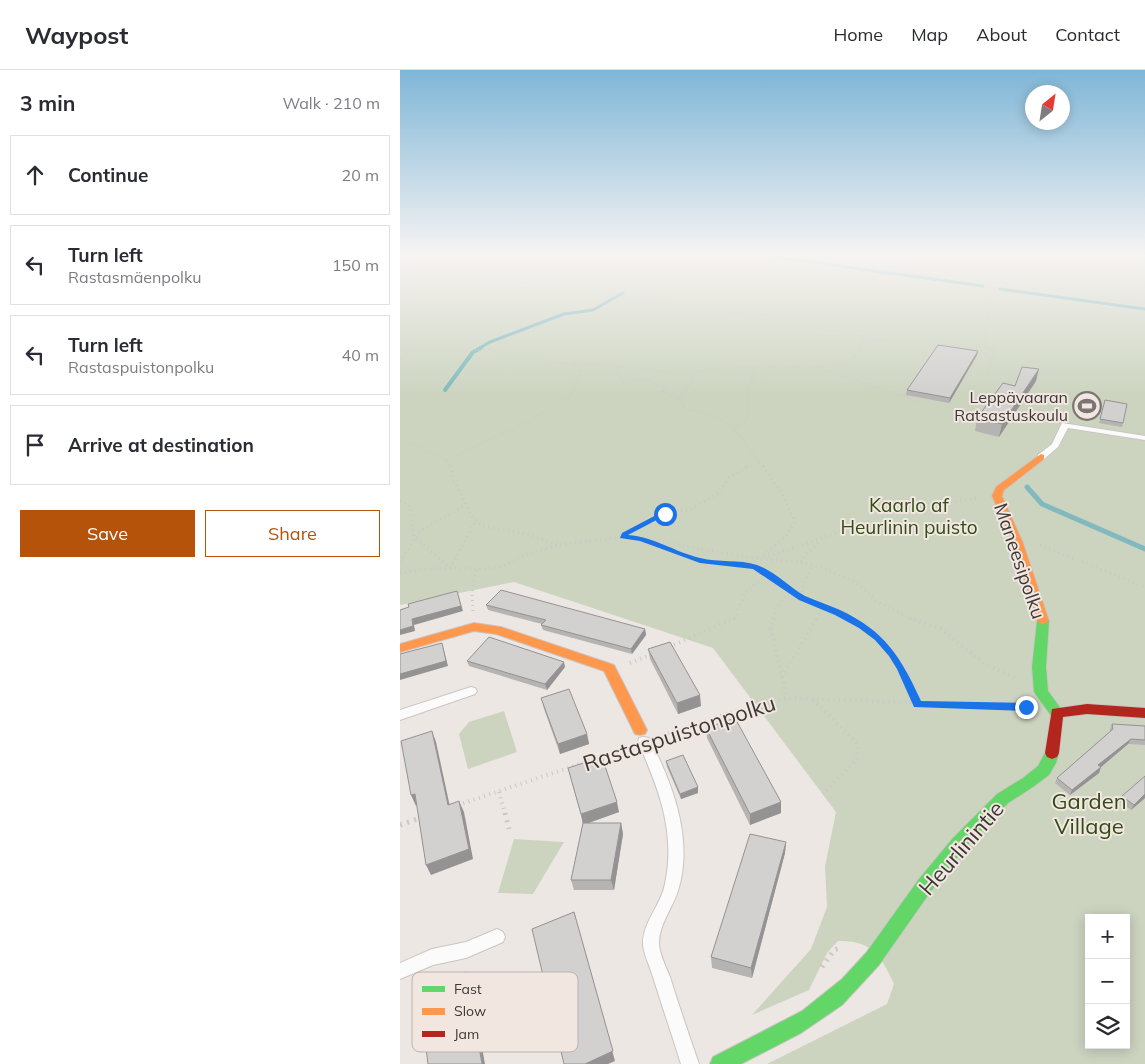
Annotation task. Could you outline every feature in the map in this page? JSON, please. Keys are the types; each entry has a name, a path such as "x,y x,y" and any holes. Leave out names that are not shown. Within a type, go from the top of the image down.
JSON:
{"street":[{"name":"Maneesipolku","path":"1041,457 999,489 998,496 1014,534 1043,618 1039,667 1041,692"},
{"path":"400,648 474,627 497,630 609,668 642,736"},
{"path":"1041,692 1057,712 1087,709 1145,713"},
{"name":"Heurlinintie","path":"720,1064 813,1016 852,982 875,957 926,884 996,803 1032,781 1051,761 1056,733 1057,712"}],"lane":[{"name":"Maneesipolku","path":"1041,457 1055,445 1065,425 1145,438"},
{"path":"400,715 471,690"},
{"path":"642,736 670,799 676,827 676,863 670,890 651,932 651,946 690,1064"},
{"path":"400,971 432,957 466,950 497,937"}],"path":[{"path":"487,350 508,338 540,326 570,316 594,314 614,302"},
{"path":"650,302 814,327 893,343 939,343 993,349 995,352 988,369"},
{"path":"988,302 982,347 983,354 992,360"},
{"path":"1121,302 1145,306"},
{"path":"400,350 487,350 498,352 511,358 531,358 569,365 610,366 657,373 692,373 756,367 819,368 839,365 853,358 865,338"},
{"path":"977,344 982,347"},
{"path":"400,358 411,350"},
{"path":"446,460 534,419 556,402 570,396 580,370 569,365"},
{"path":"610,366 619,370 618,376 622,382 646,378 656,385 664,386 664,391 678,399 685,409 716,415 734,428 752,456 761,462 776,482 795,522 785,537 760,560"},
{"path":"734,428 748,419 750,410 746,393 749,382 756,372 756,367"},
{"path":"819,368 862,382 896,396 927,404"},
{"path":"678,399 693,381 692,373"},
{"path":"400,438 446,460 452,468 454,481 466,505 476,520 484,526 526,534 558,545"},
{"path":"624,538 624,534 665,514 691,509 717,494 718,488 724,481 745,468 754,467 761,462"},
{"path":"642,538 700,561 746,564 900,511 923,506 959,503 999,489"},
{"path":"400,501 410,506 414,537 450,568"},
{"path":"400,562 414,537 420,531 466,505"},
{"path":"450,568 476,520"},
{"path":"1014,534 1121,579 1145,587"},
{"path":"400,573 434,568 476,569 500,567 558,545 624,538 642,538 760,560 812,564 854,581 870,598 911,619 941,629 984,663 1041,692"},
{"path":"801,562 804,556 826,538"},
{"path":"746,564 768,574 802,598 838,612 878,638 902,668 918,704"},
{"path":"802,598 802,589 812,564"},
{"path":"474,627 472,594 476,569"},
{"path":"663,649 734,620 745,593 768,574"},
{"path":"787,698 771,628 776,609 790,590"},
{"path":"782,677 812,629 823,606"},
{"path":"610,671 655,653"},
{"name":"Rastaspuistonpolku","path":"453,807 499,792 642,736 787,698 1026,707 1057,712"},
{"path":"813,700 858,744 856,759 823,794"},
{"path":"499,792 509,830"},
{"path":"400,825 426,816"}],"green space":[{"name":"Kaarlo af Heurlinin puisto","path":"400,302 1145,302 1145,1064 767,1064 887,1004 894,984 885,965 874,952 859,943 838,941 827,953 809,990 752,1015 811,949 827,907 825,866 836,812 713,648 514,582 400,605"},
{"path":"504,711 517,752 468,769 459,734 469,722"},
{"path":"514,839 564,842 533,894 498,893"}],"building":[{"path":"938,345 978,351 950,398 907,390"},
{"path":"1022,367 1039,369 1002,424 977,418 1003,383 1015,386"},
{"path":"1105,400 1127,404 1123,423 1100,419"},
{"path":"501,590 645,629 631,649 541,625 546,620 486,605"},
{"path":"457,591 461,606 412,619 413,626 400,630 400,610 409,607 408,604"},
{"path":"489,637 564,662 545,684 467,661"},
{"path":"670,642 700,695 677,703 648,649"},
{"path":"442,643 446,661 400,674 400,654"},
{"path":"569,689 587,734 558,744 541,698"},
{"path":"735,718 781,802 750,814 706,728"},
{"path":"1112,724 1145,726 1145,740 1131,739 1098,765 1101,767 1072,790 1057,778 1113,729"},
{"path":"432,731 448,805 459,801 469,849 426,865 415,794 411,795 401,741"},
{"path":"683,755 698,787 680,794 666,761"},
{"path":"602,757 617,802 581,814 568,768"},
{"path":"1145,776 1145,794 1134,805 1122,796"},
{"path":"583,823 621,823 611,880 571,880"},
{"path":"750,834 786,842 751,968 711,957"},
{"path":"574,912 613,1051 585,1064 564,1064 561,1052 578,1052 578,972 542,972 532,929"},
{"path":"426,1052 480,1052 482,1064 428,1064"}],"waterway":[{"path":"478,349 490,342 564,314 593,310 606,302"},
{"path":"1097,302 1145,309"},
{"path":"445,390 473,352 481,348"},
{"path":"1027,487 1042,504 1145,549"}],"traffic: fast":[{"path":"1043,621 1039,667 1041,692 1057,713"},
{"path":"720,1064 809,1018 849,986 873,959 925,885 958,844 1002,799 1036,777 1049,763 1052,753"}],"traffic: slow":[{"path":"1041,457 999,489 997,496 1018,543 1043,621"},
{"path":"400,648 474,627 497,630 609,668 640,730"}],"traffic: jam":[{"path":"1052,753 1057,713 1087,709 1145,713"}],"place":[{"name":"Leppävaaran Ratsastuskoulu","path":"1087,406"}],"route":[{"path":"665,514 624,534 624,538 642,538 700,561 746,564 768,574 802,598 838,612 878,638 892,654 902,668 918,704 1026,707"}],"park label":[{"name":"Garden Village","path":"1089,814"}]}
